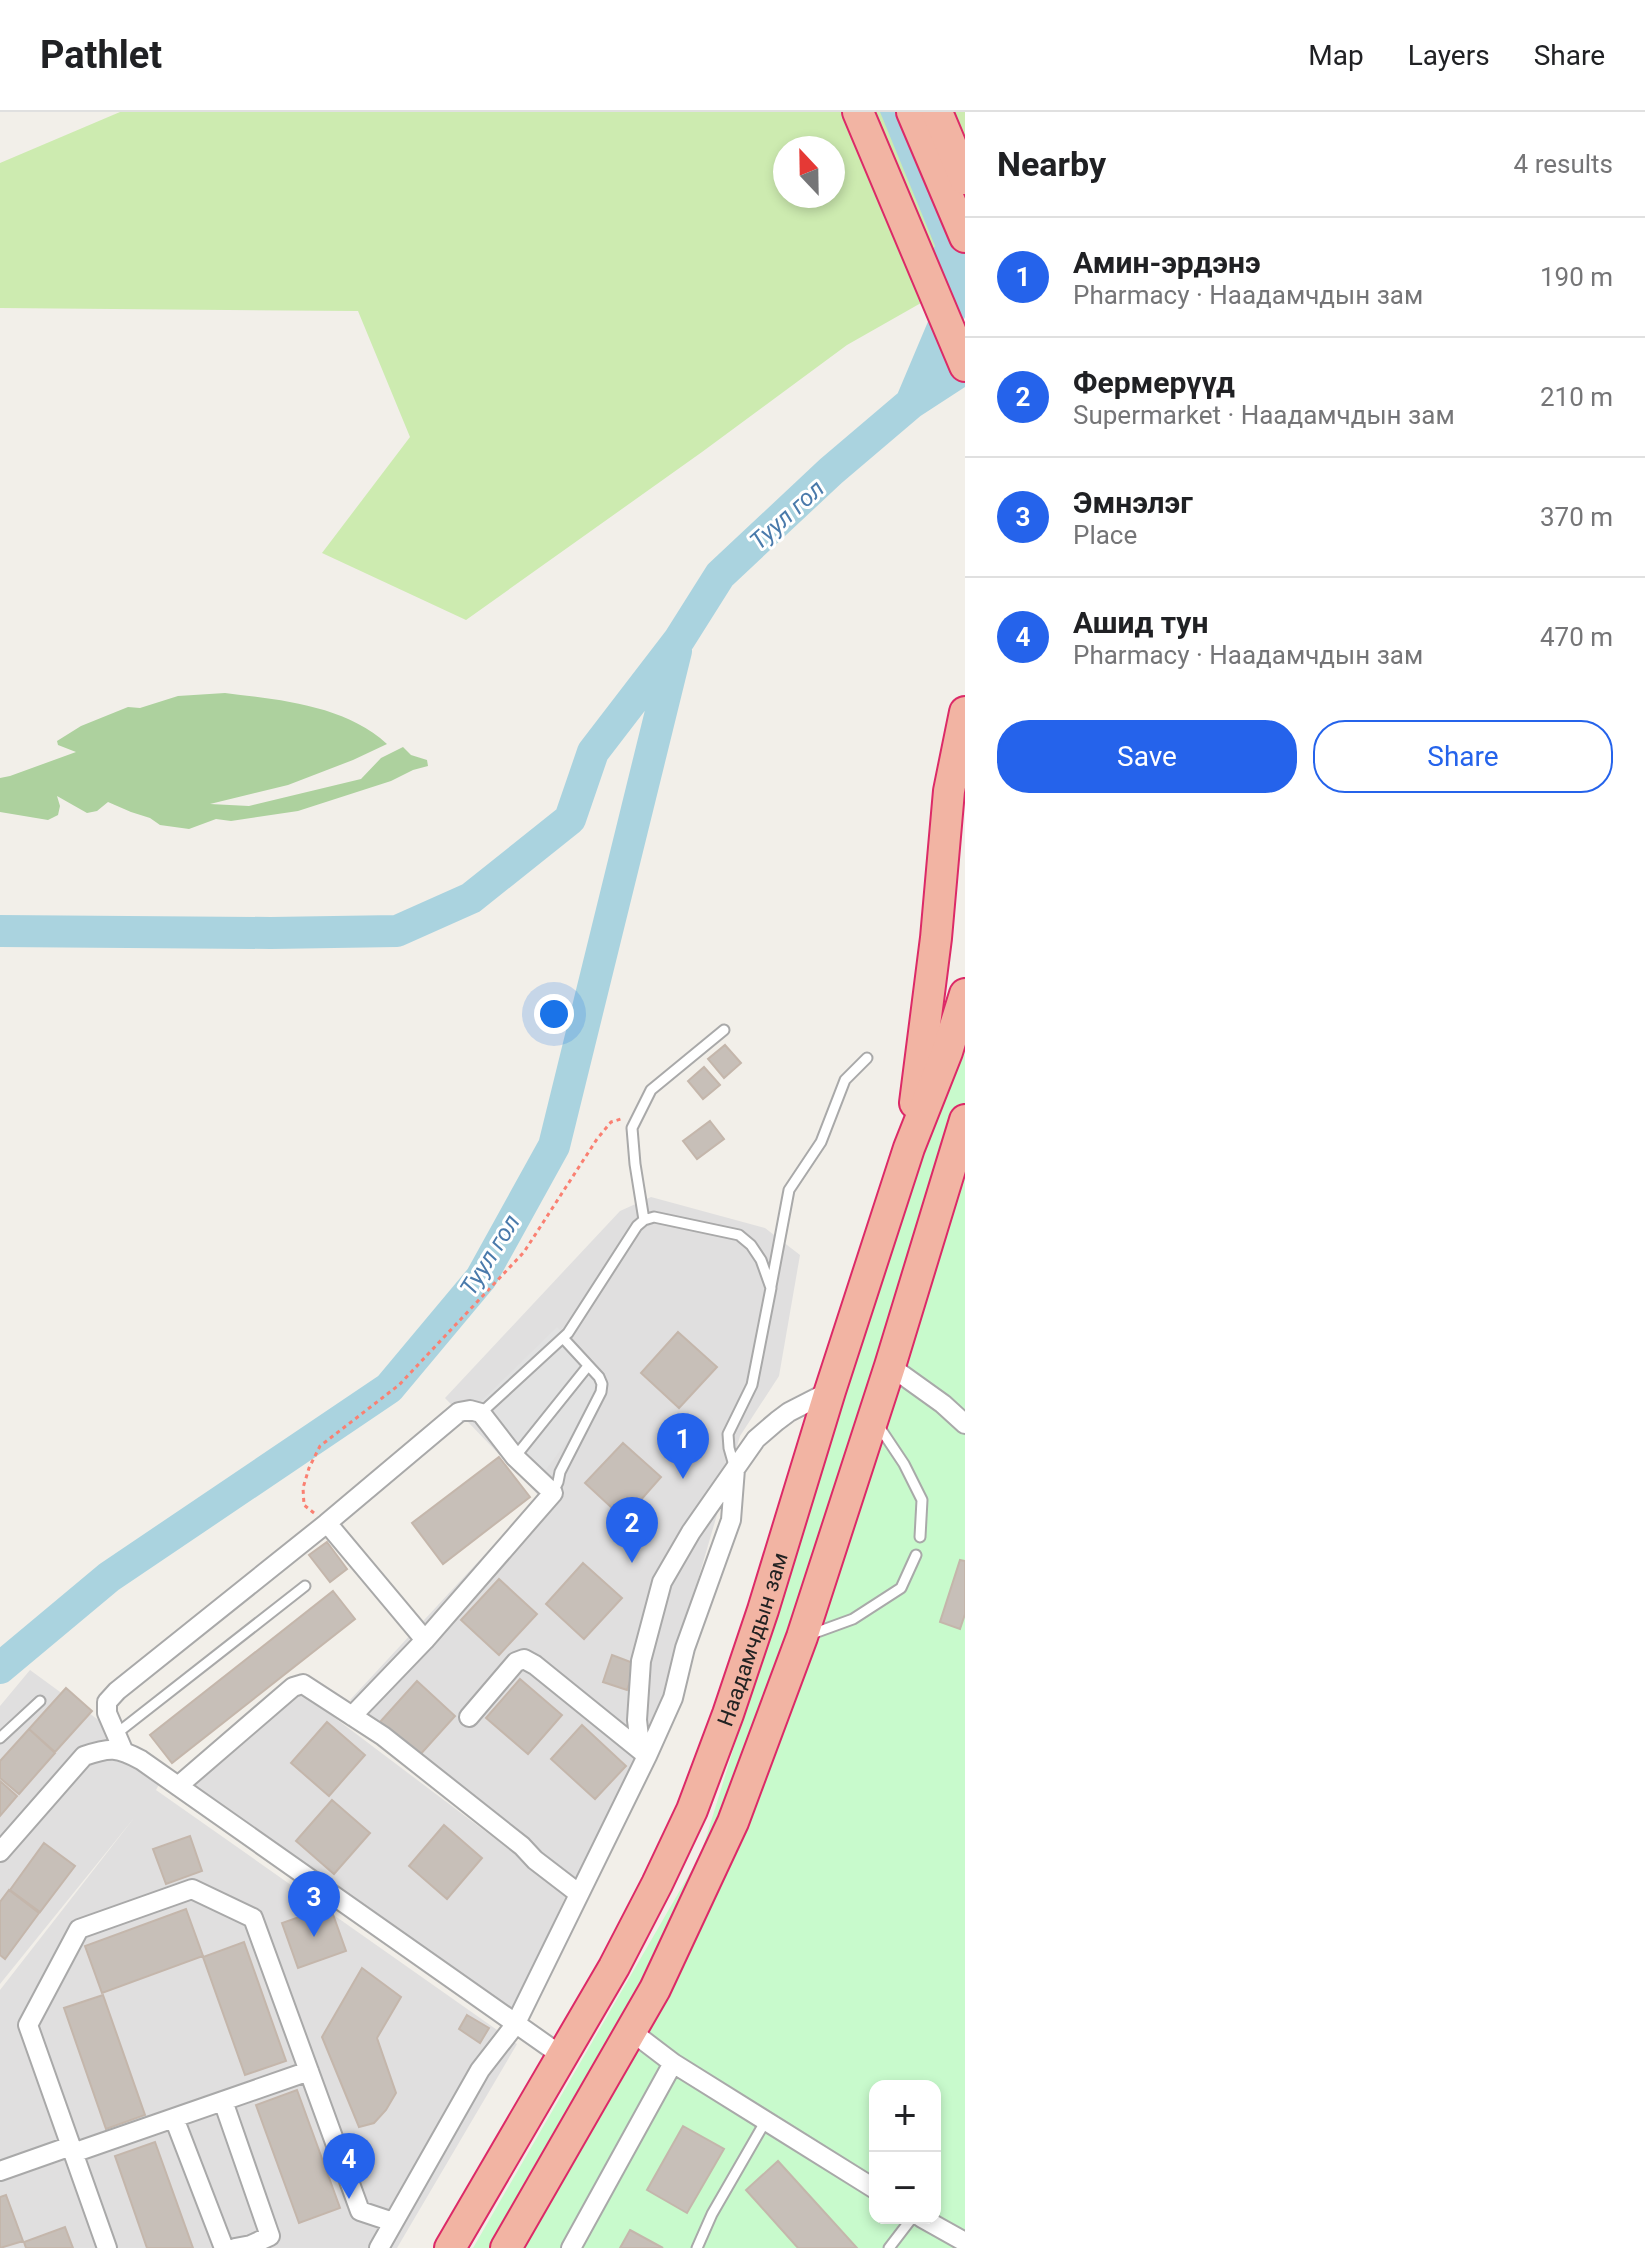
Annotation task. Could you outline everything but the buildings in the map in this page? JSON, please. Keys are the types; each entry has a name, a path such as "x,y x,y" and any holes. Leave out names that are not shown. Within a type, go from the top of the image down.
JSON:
{"highway":[{"path":"858,112 965,366"},
{"path":"912,112 965,237"},
{"path":"937,112 965,179"},
{"path":"909,1148 936,938 949,791 965,712"},
{"name":"Наадамчдын зам","path":"450,2248 614,1967 692,1810 763,1610 909,1148 947,1052 965,994"},
{"name":"Наадамчдын зам","path":"506,2248 655,1989 733,1822 802,1637 874,1418 965,1120"}],"street":[{"path":"890,1366 965,1424"},
{"path":"647,1756 639,1737 637,1720 641,1661 662,1582 691,1532 756,1439 789,1412 830,1391"},
{"path":"352,1716 425,1640 553,1493 515,1457 481,1413 470,1410 459,1412 327,1523 117,1691 107,1702 107,1713 119,1742 562,2056"},
{"path":"379,2248 480,2070 515,2025 647,1756 673,1698 685,1648 731,1520 735,1469"},
{"path":"327,1523 425,1640"},
{"path":"469,1717 516,1662 524,1659 647,1756"},
{"path":"178,1786 293,1687 303,1684 383,1736 578,1893"},
{"path":"0,1852 84,1756 119,1742"},
{"path":"107,2248 28,2025 79,1929 192,1889 253,1918 360,2211 393,2222"},
{"path":"631,2031 673,2063 869,2185"},
{"path":"571,2248 673,2063"},
{"path":"0,2171 174,2118 309,2071"},
{"path":"223,2101 270,2236 235,2248"},
{"path":"174,2118 224,2248"},
{"path":"933,2224 965,2242"}],"lane":[{"path":"644,1220 632,1128 651,1090 724,1030"},
{"path":"735,1469 728,1434 752,1385 789,1190 821,1142 845,1080 867,1058"},
{"path":"481,1413 563,1338 644,1220 654,1217 739,1235 751,1245 761,1260 771,1288"},
{"path":"553,1493 602,1384 563,1338"},
{"path":"515,1457 588,1366"},
{"path":"874,1418 904,1464 922,1500 920,1537"},
{"path":"802,1637 853,1619 901,1588 916,1555"},
{"path":"119,1742 305,1586"},
{"path":"0,1738 40,1701"},
{"path":"697,2248 712,2214 765,2122"},
{"path":"889,2248 907,2224"}],"path":[{"path":"327,1523 304,1505 303,1488 320,1446 399,1385 524,1252 611,1122 639,1113"}],"shaded area":[{"path":"651,1197 765,1228 800,1255 779,1376 740,1436 664,1696 646,1741 575,1882 350,1700 539,1496 445,1398 620,1211"},
{"path":"557,1327 610,1384 541,1476 469,1413"},
{"path":"30,1670 167,1770 156,1790 517,2044 397,2248 0,2248 0,1990 134,1818 0,1984 0,1706"},
{"path":"302,1693 567,1893 512,2013 187,1785"}],"green space":[{"path":"120,112 965,112 965,278 847,345 466,620 322,553 410,437 358,311 0,308 0,163"},
{"path":"225,693 310,706 351,721 387,744 288,785 210,804 249,806 361,779 381,758 403,747 411,755 427,760 428,766 298,811 231,821 216,819 189,829 160,825 108,802 97,811 87,813 57,796 60,806 58,815 48,820 0,812 0,778 76,752 58,745 57,741 81,726 128,707 140,708 178,696"},
{"path":"965,998 965,2248 473,2248 701,1854"}],"water":[{"path":"880,112 916,112 965,249 965,319"}],"waterway":[{"name":"Туул гол","path":"0,931 397,931 471,898 570,819 593,752 679,640 720,575 831,471 911,403 957,294 947,257"},
{"name":"Туул гол","path":"911,403 965,368"},
{"name":"Туул гол","path":"0,1668 109,1577 389,1388 481,1278 554,1146 676,651"}],"place":[{"name":"Амин-эрдэнэ","path":"683,1479"},
{"name":"Фермерүүд","path":"632,1563"},
{"name":"Эмнэлэг","path":"314,1937"},
{"name":"Ашид тун","path":"349,2199"}]}
